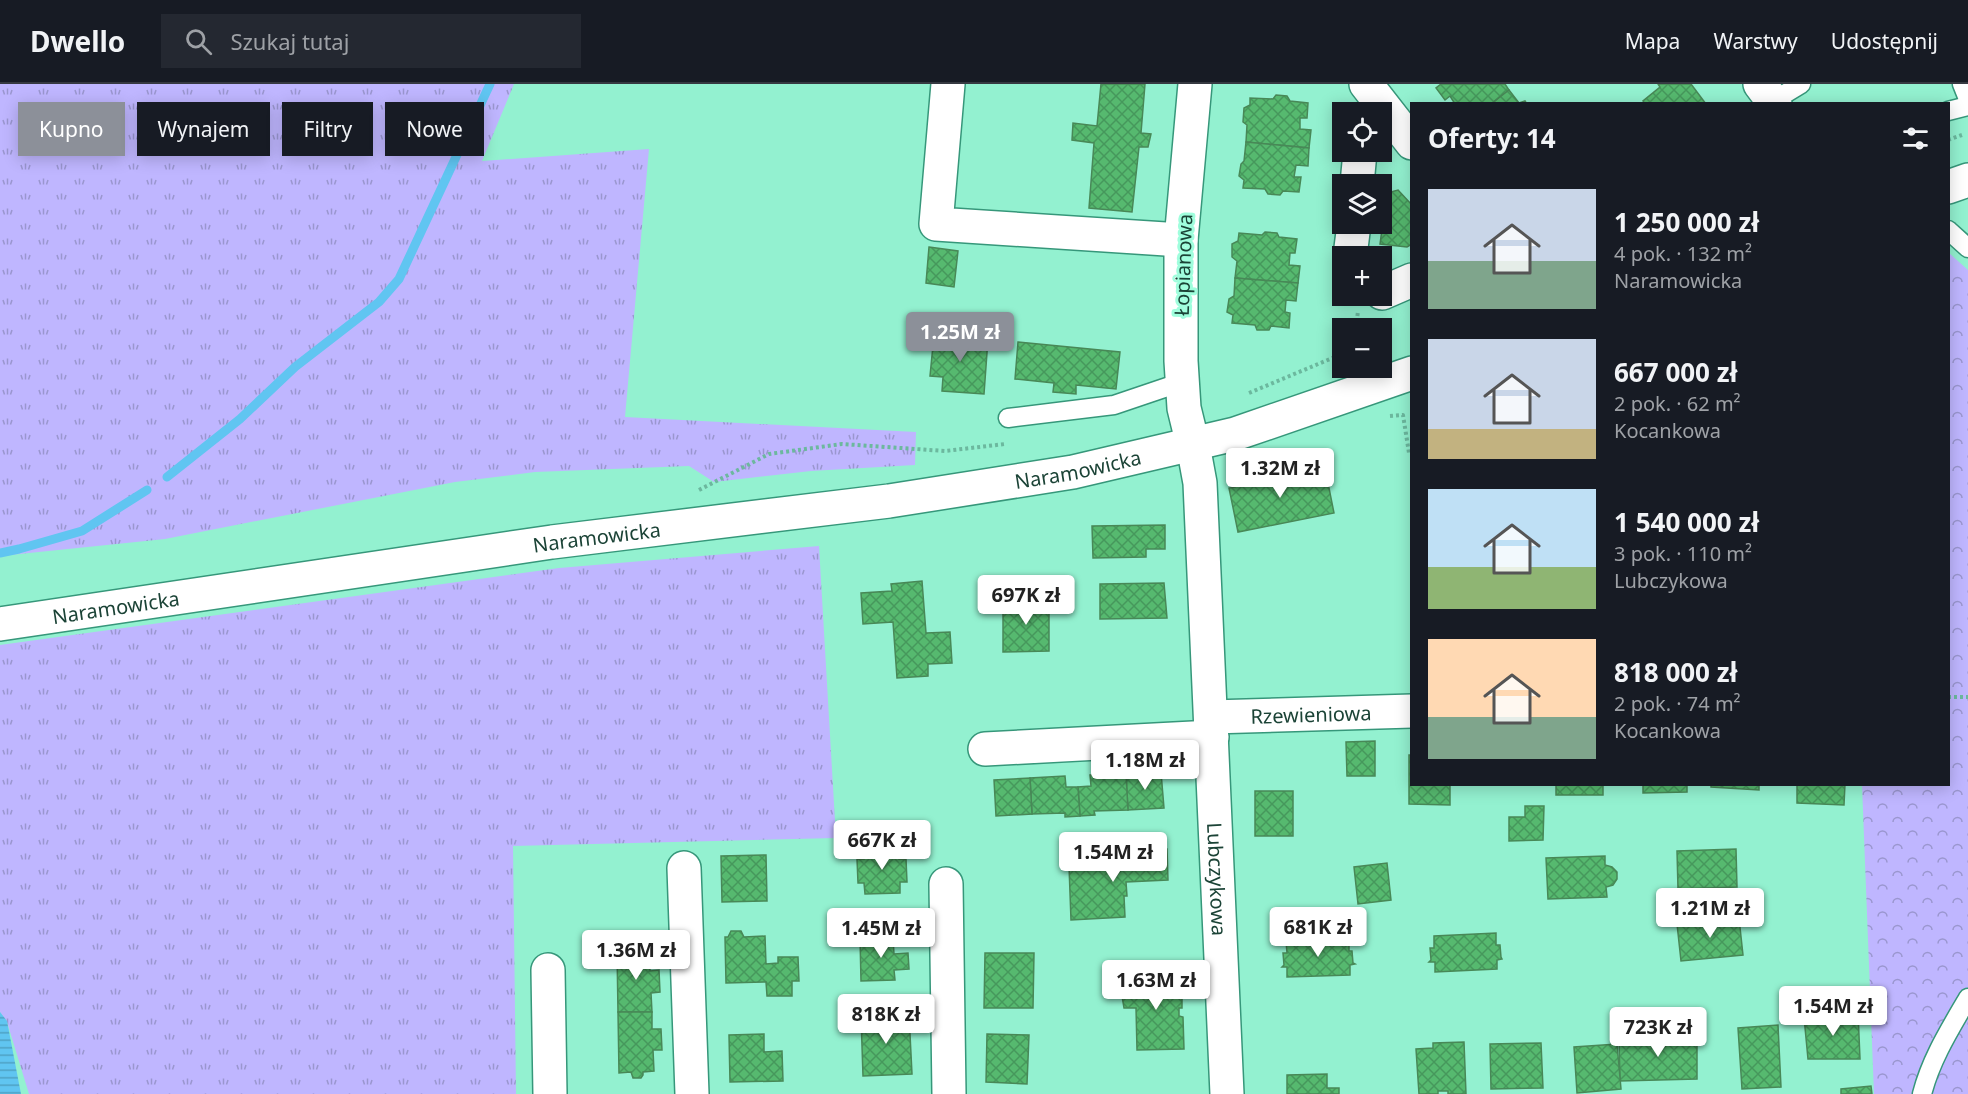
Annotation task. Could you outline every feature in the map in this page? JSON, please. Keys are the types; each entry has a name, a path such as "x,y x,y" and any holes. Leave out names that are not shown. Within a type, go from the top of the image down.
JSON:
{"street":[{"path":"948,84 936,224 1181,240"},
{"name":"Łopianowa","path":"1194,445 1184,408 1182,382 1181,240 1195,84"},
{"path":"1370,99 1410,140"},
{"path":"1950,186 1968,180"},
{"path":"1392,289 1410,281"},
{"name":"Naramowicka","path":"0,624 552,542 889,501 1073,472 1234,434 1410,374"},
{"name":"Lubczykowa","path":"1194,445 1200,483 1227,1094"},
{"name":"Rzewieniowa","path":"1211,727 1410,711"},
{"path":"985,749 1211,727"},
{"path":"684,868 692,1094"},
{"path":"946,884 949,1094"},
{"path":"548,970 550,1094"}],"lane":[{"path":"1770,96 1801,84"},
{"path":"1962,84 1968,99"},
{"path":"1950,110 1968,106"},
{"path":"1950,232 1968,248"},
{"path":"1008,418 1114,405 1182,382"},
{"path":"1922,1094 1941,1044 1968,998"}],"path":[{"path":"1950,139 1968,133"},
{"path":"1246,394 1332,358"},
{"path":"1389,417 1403,415 1410,453"},
{"path":"698,491 769,454 842,444 945,451 1013,442"},
{"path":"1950,697 1968,697"}],"green space":[{"path":"0,84 514,84 482,161 649,149 625,417 916,432 915,465 811,471 714,482 689,466 535,472 455,482 165,539 0,556"},
{"path":"1950,254 1968,270 1968,1094 1874,1094 1862,786 1950,786"},
{"path":"819,546 836,838 513,846 516,1094 29,1094 7,1022 0,1012 0,645 559,568"}],"water":[{"path":"0,1012 7,1021 21,1094 0,1094"}],"building":[{"path":"1101,84 1145,84 1141,133 1151,134 1148,147 1139,147 1132,212 1089,208 1094,143 1072,140 1073,123 1097,126"},
{"path":"1441,84 1505,84 1509,90 1494,102 1454,102 1450,96 1445,100 1436,88"},
{"path":"1658,84 1691,84 1704,102 1644,102 1660,87"},
{"path":"1509,90 1518,102 1494,102"},
{"path":"1276,95 1287,96 1290,101 1308,103 1307,118 1300,118 1300,129 1311,130 1309,148 1246,142 1247,125 1243,122 1244,108 1250,105 1250,98 1273,99"},
{"path":"1246,142 1309,148 1308,166 1296,165 1294,177 1301,177 1299,192 1283,191 1280,195 1268,194 1265,189 1243,188 1244,180 1239,176 1241,164 1244,161"},
{"path":"1398,190 1410,203 1410,245 1407,247 1380,244 1381,234 1392,234 1392,192"},
{"path":"1265,232 1277,233 1279,237 1297,239 1295,253 1290,253 1289,265 1300,266 1298,283 1235,278 1237,261 1232,257 1232,244 1238,241 1239,233 1262,235"},
{"path":"929,247 958,251 954,287 926,283"},
{"path":"1235,278 1298,283 1296,301 1286,300 1285,312 1290,313 1289,328 1271,326 1269,330 1257,330 1255,325 1232,323 1233,315 1227,312 1229,299 1234,296"},
{"path":"934,335 988,339 984,394 942,391 943,377 930,376"},
{"path":"1018,342 1120,352 1116,389 1076,385 1076,394 1053,392 1054,383 1015,379"},
{"path":"1325,468 1334,513 1238,532 1229,488 1235,487 1233,474 1249,471 1251,484"},
{"path":"1165,525 1165,549 1146,549 1146,557 1093,558 1092,526"},
{"path":"922,581 926,633 950,632 952,663 928,664 928,676 897,678 893,622 863,624 861,593 892,591 891,584"},
{"path":"1164,583 1167,618 1100,619 1100,584"},
{"path":"1003,600 1049,600 1049,651 1003,652"},
{"path":"1375,741 1375,776 1347,776 1346,742"},
{"path":"1410,755 1410,786 1450,786 1450,805 1409,804"},
{"path":"1161,772 1164,808 1128,810 1126,774"},
{"path":"1126,774 1128,810 1094,811 1095,815 1080,816 1078,787 1091,786 1090,775"},
{"path":"1065,776 1066,787 1078,787 1080,816 1065,817 1065,813 1032,814 1030,778"},
{"path":"1030,778 1032,814 996,816 994,780"},
{"path":"1556,786 1603,786 1603,795 1556,795"},
{"path":"1643,786 1687,786 1687,792 1643,793"},
{"path":"1759,786 1759,790 1711,787"},
{"path":"1797,786 1845,786 1844,805 1797,803"},
{"path":"1255,791 1293,791 1293,836 1255,836"},
{"path":"1525,806 1544,806 1543,840 1509,841 1509,817 1525,817"},
{"path":"899,848 899,859 906,859 907,882 900,882 900,893 865,894 864,883 858,883 857,859 864,859 863,849"},
{"path":"1167,849 1168,880 1126,882 1125,917 1071,920 1069,866 1120,864 1120,852"},
{"path":"1736,849 1737,887 1678,889 1677,851"},
{"path":"766,855 767,901 722,902 721,856"},
{"path":"1605,856 1605,865 1617,872 1617,879 1613,885 1606,887 1607,897 1548,899 1546,858"},
{"path":"1387,863 1391,900 1358,904 1354,867"},
{"path":"1739,918 1743,955 1681,961 1677,924"},
{"path":"731,931 741,931 744,937 765,936 766,964 778,963 778,957 798,957 799,981 792,981 792,996 767,996 766,982 726,983 725,937 728,937"},
{"path":"1496,933 1496,945 1500,945 1502,959 1497,960 1497,969 1435,972 1435,962 1429,962 1431,960 1430,948 1434,948 1434,936"},
{"path":"893,937 894,954 908,953 909,969 894,970 895,980 861,981 860,938"},
{"path":"1349,939 1349,951 1352,951 1355,964 1350,965 1350,975 1287,977 1287,967 1282,967 1284,965 1283,953 1287,953 1286,941"},
{"path":"636,944 639,950 649,950 650,971 659,970 660,992 651,993 652,1012 618,1012 617,951 627,951 630,945"},
{"path":"985,953 1034,953 1033,1008 984,1008"},
{"path":"1146,976 1146,978 1176,976 1182,981 1182,1008 1179,1008 1179,1016 1183,1017 1184,1049 1137,1050 1136,1008 1124,1008 1121,990 1123,977"},
{"path":"618,1012 652,1012 652,1029 661,1029 662,1050 653,1050 654,1071 643,1072 641,1078 633,1078 631,1072 619,1073"},
{"path":"1858,1012 1860,1059 1808,1059 1804,1017"},
{"path":"909,1014 912,1074 863,1076 861,1016"},
{"path":"1778,1025 1781,1087 1742,1089 1738,1028"},
{"path":"764,1034 764,1052 782,1051 783,1081 730,1082 729,1035"},
{"path":"987,1034 1029,1035 1027,1084 986,1082"},
{"path":"1697,1036 1697,1079 1620,1081 1619,1038"},
{"path":"1464,1042 1466,1094 1448,1094 1448,1091 1438,1091 1438,1094 1419,1094 1416,1049 1433,1048 1433,1043"},
{"path":"1541,1043 1543,1088 1491,1089 1490,1044"},
{"path":"1617,1044 1621,1089 1577,1093 1574,1047"},
{"path":"1327,1074 1327,1088 1339,1088 1339,1094 1287,1094 1287,1075"},
{"path":"1871,1086 1872,1094 1841,1094 1841,1089"}],"waterway":[{"path":"167,477 240,419 295,367 379,302 399,279 490,84"},
{"path":"0,553 82,531 147,490"}]}
